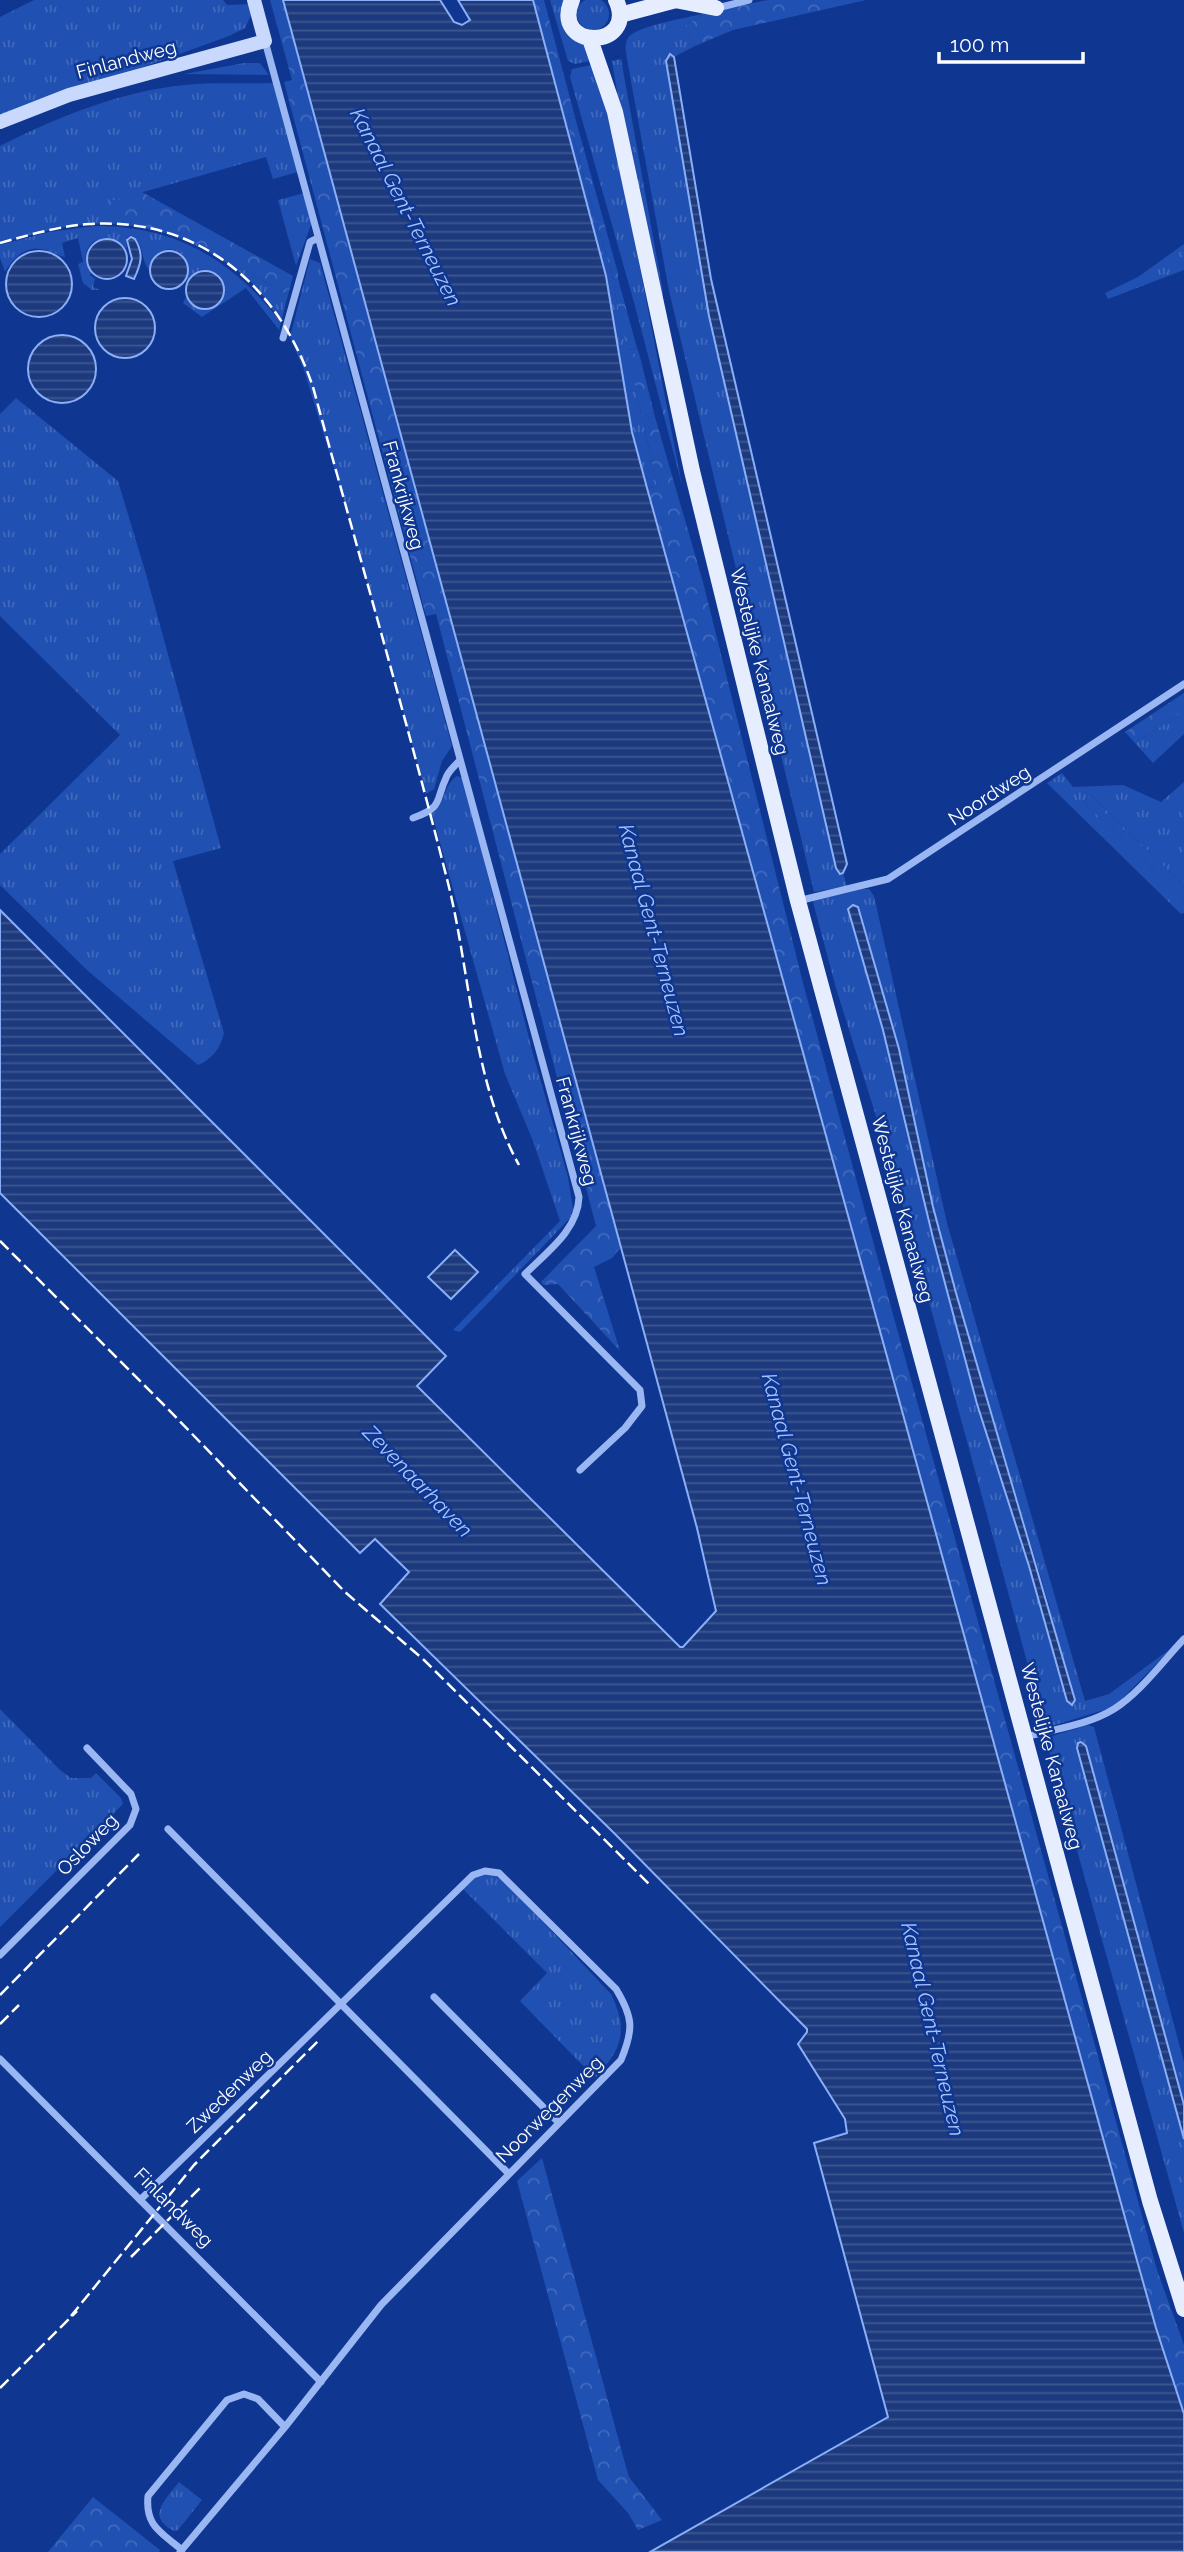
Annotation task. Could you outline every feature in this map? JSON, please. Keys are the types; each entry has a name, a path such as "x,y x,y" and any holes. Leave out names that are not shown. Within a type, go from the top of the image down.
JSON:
{"main road":[{"path":"572,0 568,11 570,24 578,34 590,39 608,35 616,27 620,4 676,0 716,8"},
{"name":"Westelijke Kanaalweg","path":"608,35 615,112"},
{"name":"Westelijke Kanaalweg","path":"590,39 615,112 692,471 798,901 1150,2201 1184,2309"}],"street":[{"path":"254,0 265,41"},
{"path":"716,8 749,0"},
{"name":"Finlandweg","path":"0,122 69,95 265,41"},
{"name":"Frankrijkweg","path":"265,41 579,1197 579,1211 570,1227 525,1275 640,1390 642,1406 625,1428 580,1470"},
{"path":"283,338 310,242 318,238"},
{"name":"Noordweg","path":"798,901 888,879 1184,684"},
{"path":"413,818 429,811 437,803 441,798 446,776 460,761"},
{"path":"1026,1737 1086,1722 1114,1709 1128,1699 1184,1639"},
{"name":"Osloweg","path":"0,1955 130,1825 136,1809 131,1794 87,1748"},
{"path":"168,1829 508,2173"},
{"name":"Noorwegenweg","path":"285,2427 258,2399 244,2394 227,2399 148,2496 150,2522 181,2551 285,2427 381,2305 621,2060 629,2042 628,2010 616,1989 499,1873 485,1871 473,1875 340,2005"},
{"path":"434,1997 559,2123"},
{"name":"Zwedenweg","path":"140,2200 340,2005"},
{"name":"Finlandweg","path":"0,2059 321,2382"}],"green space":[{"path":"593,-2 604,3 609,14 604,25 593,30 582,25 577,14 582,3"},
{"path":"34,0 223,0 227,5 250,4 251,15 245,28 229,36 0,119 0,17"},
{"path":"270,0 283,0 549,983 533,986 436,614 426,616 284,82 292,80"},
{"path":"533,0 544,0 574,113 563,116"},
{"path":"550,0 567,0 595,60 575,64 568,61"},
{"path":"768,0 866,0 733,30 695,46 683,27 706,13"},
{"path":"706,13 683,27 695,46 674,57 670,54 666,61 709,316 836,868 843,873 847,886 814,892 669,291 626,51 628,38 641,30"},
{"path":"621,59 663,299 617,91 612,61"},
{"path":"244,63 260,63 269,75 184,74"},
{"path":"596,64 611,118 682,485 570,77 572,69"},
{"path":"273,83 298,172 273,179 266,157 112,201 116,224 72,226 0,243 0,146 90,107 137,93 196,84"},
{"path":"574,113 575,117 568,119 613,279 618,278 620,286 614,288 628,350 637,348 639,353 629,356 642,416 654,413 655,417 643,420 657,487 647,488 632,432 606,276 563,116"},
{"path":"575,117 618,278 613,279 568,119"},
{"path":"142,192 293,276 288,295 243,269 238,271 180,238 149,229 116,224 111,201"},
{"path":"304,193 312,222 296,266 278,200"},
{"path":"95,226 151,232 200,250 242,280 280,321 257,287 238,271 243,269 288,295 279,330 246,288 202,317 183,303 186,297 201,309 215,307 223,294 218,274 202,269 186,278 186,259 174,250 159,253 153,259 149,270 138,242 131,235 126,238 127,249 109,239 101,239 88,247 86,263 90,275 95,279 93,287 100,290 92,290 83,283 78,264 83,262 78,238 62,243 65,257 41,249 28,250 18,256 5,272 0,258 0,245 49,232"},
{"path":"1184,244 1184,270 1108,299 1105,293 1138,277"},
{"path":"310,259 320,263 452,746 442,761 434,789 426,794 347,510 304,370 290,337"},
{"path":"620,286 637,348 627,350 614,288"},
{"path":"639,353 654,413 642,416 628,355"},
{"path":"16,398 118,481 221,848 173,861 224,1033 215,1052 208,1060 198,1065 87,970 0,885 0,854 120,735 0,616 0,414"},
{"path":"655,417 703,582 803,983 886,1289 1157,2270 1184,2345 1184,2414 1127,2225 647,488 657,487 643,420"},
{"path":"1184,693 1184,711 1135,743 1125,732"},
{"path":"1184,711 1184,734 1153,763 1135,743"},
{"path":"1062,773 1073,787 1123,785 1161,802 1184,782 1184,886 1091,795 1084,802 1184,899 1184,913 1181,914 1047,783"},
{"path":"457,776 463,778 532,1050 568,1177 573,1209 570,1218 460,1332 453,1330 560,1221 533,1141 505,1074 432,814"},
{"path":"1091,795 1184,886 1184,899 1084,802"},
{"path":"863,889 869,889 874,896 947,1223 1085,1701 1109,1694 1173,1647 1114,1707 1045,1728 895,1177 836,988 813,901","holes":["853,905 899,1049 933,1207 956,1293 1049,1605 1067,1701 1029,1566 977,1404 850,906"]},
{"path":"549,983 588,1123 570,1127 533,986"},
{"path":"588,1123 621,1247 612,1258 594,1267 620,1351 558,1284 544,1285 541,1282 596,1226 570,1127"},
{"path":"0,1709 60,1770 71,1778 91,1778 96,1773 121,1798 123,1804 0,1927"},
{"path":"1088,1725 1094,1727 1184,2062 1184,2105 1086,1746 1077,1748 1184,2139 1184,2233 1046,1738"},
{"path":"485,1873 493,1874 507,1884 611,1994 620,2019 620,2039 611,2058 595,2078 520,2001 547,1973 462,1888 473,1878"},
{"path":"542,2158 629,2477 662,2520 638,2530 628,2513 598,2480 517,2181"},
{"path":"179,2482 202,2500 178,2530 174,2531 165,2526 159,2514 164,2501"},
{"path":"93,2497 160,2550 159,2552 48,2552"}],"water":[{"path":"283,0 440,0 454,22 462,25 470,20 458,0 533,0 606,276 632,432 647,488 1127,2225 1184,2414 1184,2552 650,2552 888,2417 814,2143 847,2133 845,2119 798,2044 807,2029 614,1833 380,1604 409,1572 375,1539 360,1553 0,1193 0,910 446,1356 417,1386 680,1647 683,1647 716,1611 697,1528"},
{"path":"670,54 674,57 711,279 847,864 840,874 836,868 709,316 666,61"},
{"path":"131,237 138,244 140,254 140,264 134,279 126,276 132,259 127,240"},
{"path":"107,239 121,245 127,259 121,273 107,279 93,273 87,259 93,245"},
{"path":"32,251 46,251 58,256 67,265 72,284 70,297 63,308 46,317 32,317 20,312 11,303 6,291 6,277 11,265 20,256"},
{"path":"169,251 182,257 188,270 182,283 169,289 156,283 150,270 156,257"},
{"path":"205,271 218,277 224,290 218,303 205,309 192,303 186,290 192,277"},
{"path":"119,298 131,298 147,306 153,316 153,340 147,350 131,358 119,358 103,350 95,334 95,322 103,306"},
{"path":"62,335 75,338 86,345 93,356 96,369 93,382 86,393 75,400 62,403 49,400 38,393 31,382 28,369 31,356 38,345 49,338"},
{"path":"853,905 858,907 899,1049 933,1207 1075,1700 1072,1705 1067,1701 1029,1566 977,1404 933,1238 883,1030 848,909"},
{"path":"455,1250 478,1272 451,1299 428,1277"},
{"path":"1081,1742 1086,1746 1184,2105 1184,2139 1077,1748"}],"railway":[{"path":"0,243 55,229 89,224 129,225 166,232 200,246 230,265 256,289 279,318 298,351 313,387 432,821 456,918 475,1027 491,1098 519,1165"},
{"path":"0,1241 345,1592 424,1660 650,1885"},
{"path":"0,1995 139,1854"},
{"path":"0,2024 19,2005"},
{"path":"71,2316 194,2165 320,2039"},
{"path":"131,2257 201,2187"},
{"path":"0,2388 77,2311"}],"water label":[{"name":"Kanaal Gent-Terneuzen","path":"406,207"},
{"name":"Kanaal Gent-Terneuzen","path":"654,930"},
{"name":"Kanaal Gent-Terneuzen","path":"797,1479"},
{"name":"Zevenaarhaven","path":"418,1481"},
{"name":"Kanaal Gent-Terneuzen","path":"933,2029"}]}
